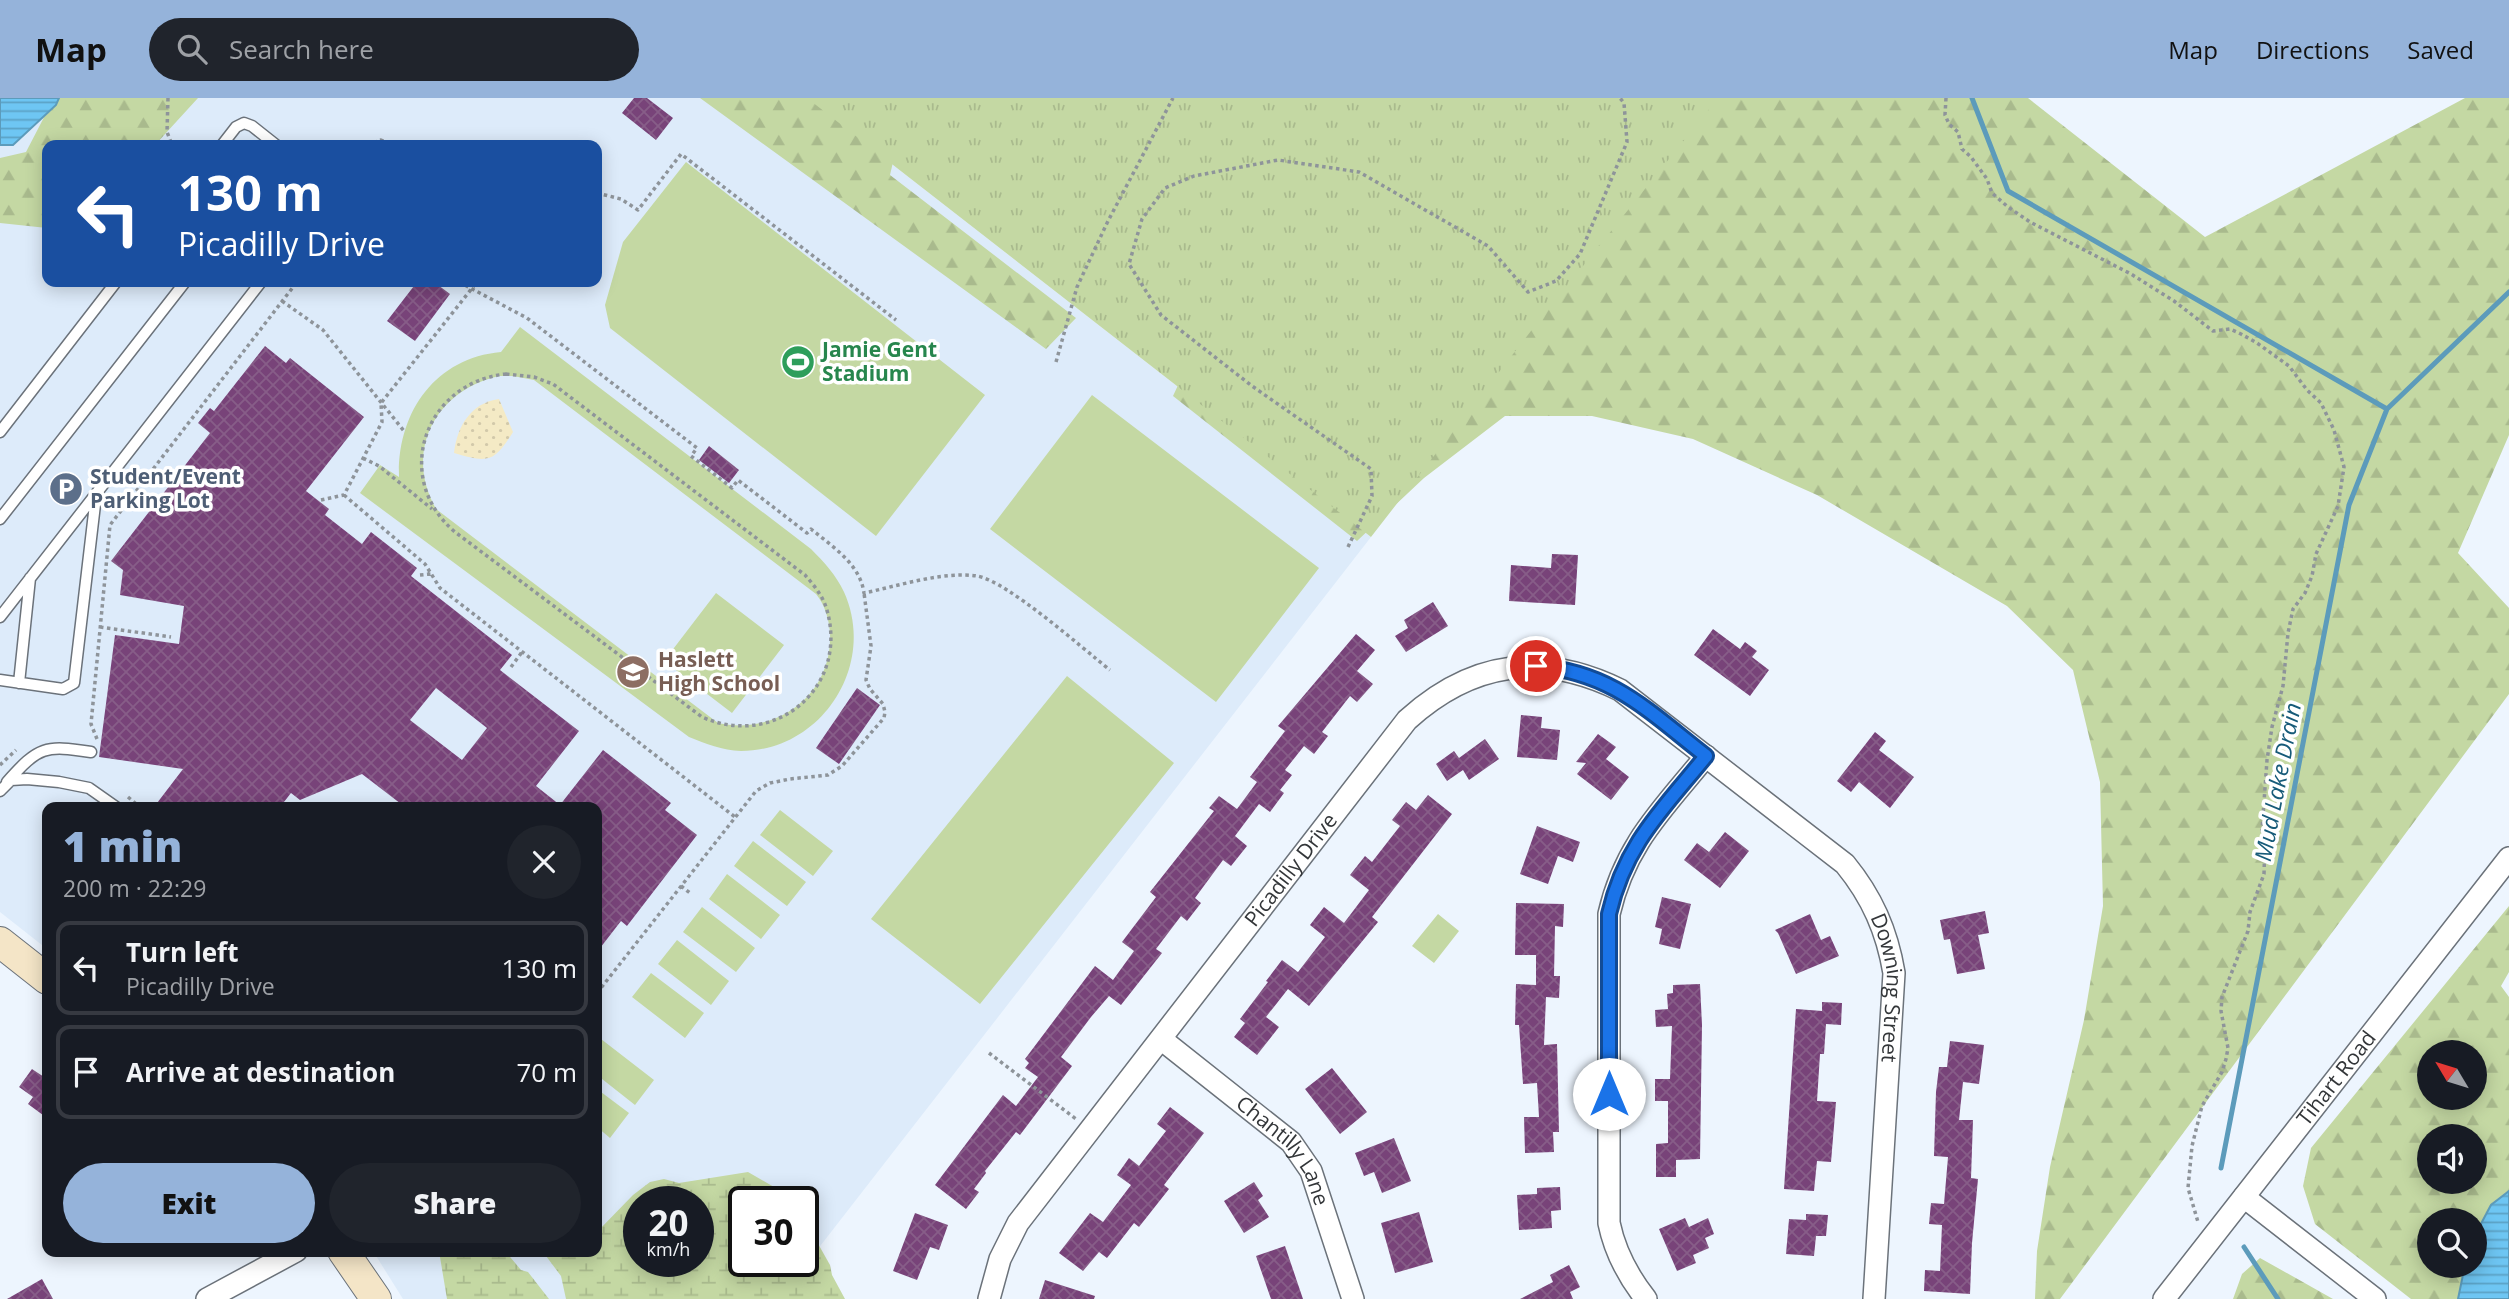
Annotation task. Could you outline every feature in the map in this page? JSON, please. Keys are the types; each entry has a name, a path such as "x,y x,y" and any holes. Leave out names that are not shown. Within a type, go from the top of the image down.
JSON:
{"main road":[{"path":"0,942 42,975"},
{"path":"347,1257 376,1299"}],"street":[{"name":"Picadilly Drive","path":"989,1299 1000,1259 1018,1223 1407,720 1438,694 1474,676 1514,667 1558,668 1579,673 1620,690 1706,756"},
{"path":"1646,1299 1618,1256 1609,1223 1609,914 1620,876 1639,838 1706,756"},
{"name":"Downing Street","path":"1706,756 1844,864 1868,896 1885,932 1894,972 1874,1299"},
{"name":"Tihart Road","path":"2164,1299 2509,858"},
{"name":"Chantilly Lane","path":"1161,1039 1291,1142 1311,1171 1353,1299"},
{"path":"2244,1197 2375,1299"},
{"path":"207,1299 285,1257"}],"lane":[{"path":"226,140 236,127 244,123 270,140"},
{"path":"0,432 112,287"},
{"path":"0,519 181,287"},
{"path":"0,617 257,287"},
{"path":"0,680 63,689 75,681 97,493"},
{"path":"19,683 30,578"},
{"path":"3,787 26,761 39,753 55,747 91,752"},
{"path":"3,787 11,780 27,779 84,787 109,802"}],"path":[{"path":"168,98 167,132 170,140"},
{"path":"1055,362 1077,287 1173,98"},
{"path":"1348,547 1372,496 1371,469 1252,386 1161,315 1129,264 1142,219 1165,188 1194,176 1278,160 1359,172 1488,246 1528,292 1556,281 1580,254 1627,142 1624,103 1620,98"},
{"path":"1946,98 1945,115 1949,124 1958,132 1962,149 1987,178 1992,193 2029,222 2131,274 2174,301 2213,331 2230,329 2241,334 2289,366 2320,404 2334,430 2344,467 2337,508 2316,554 2312,576 2305,593 2293,609 2283,686 2267,760 2262,830 2264,874 2250,912 2248,931 2222,998 2221,1011 2228,1048 2226,1059 2222,1072 2202,1106 2194,1136 2188,1188 2197,1212 2201,1252"},
{"path":"602,193 621,199 638,210 681,154 895,320"},
{"path":"98,742 91,724 110,525 293,287"},
{"path":"344,495 382,422 381,403 471,288 527,317 697,448 691,456 732,488 738,480 807,534 811,530 841,553 862,580 872,646 866,680 886,712 880,725 842,766 828,775 770,783 756,791 602,987"},
{"path":"282,301 323,330 404,431"},
{"path":"363,458 379,466 455,532 691,711 717,724 746,727 768,723 784,716 796,709 813,692 826,666 831,640 827,608 805,575 550,383 516,374 487,377 461,388 440,408 427,433 421,464 426,492 439,516"},
{"path":"344,495 425,564 440,588 735,817"},
{"path":"321,500 344,495"},
{"path":"420,575 431,574"},
{"path":"864,593 932,579 981,577 1006,589 1110,670"},
{"path":"100,627 171,637"},
{"path":"511,667 522,652"},
{"path":"681,886 690,893"},
{"path":"989,1053 1089,1129"}],"shaded area":[{"name":"Haslett High School","path":"0,98 807,98 1371,537 819,1248 819,1186 728,1186 728,1277 796,1277 779,1299 403,1299 377,1257 602,1257 602,802 42,802 42,945 0,912"}],"green space":[{"path":"54,98 198,98 160,140 42,140 42,227 0,223 0,158 26,152"},
{"path":"700,98 908,98 890,175 1076,318 1046,349"},
{"path":"807,98 1718,98 1534,327 1371,537"},
{"path":"1139,98 2028,98 2205,237 2465,98 2509,98 2509,435 2458,553 2509,608 2509,694 2060,1299 2035,1299 2037,1251 2050,1167 2084,1020 2103,906 2100,782 2073,670 2007,606 1817,495 1693,439 1592,416 1505,416 1424,478 1357,541 1173,396 1207,323"},
{"name":"Jamie Gent Stadium","path":"686,162 985,395 876,536 610,328 605,305 623,242"},
{"path":"520,327 811,549 825,564 844,592 852,620 853,648 847,674 835,699 818,720 796,736 770,747 741,751 714,746 689,737 360,493 380,465 399,477 400,454 413,411 424,393 439,378 457,365 501,352","holes":["499,376 534,380 816,594 829,623 828,655 822,675 811,692 797,706 780,717 760,723 718,723 436,509 427,487 423,466 425,445 432,426 443,409 477,383"]},
{"path":"1092,395 1319,568 1216,702 990,529"},
{"path":"716,593 784,645 732,713 664,661"},
{"path":"1067,676 1174,763 980,1004 871,919"},
{"path":"780,810 833,851 813,876 760,835"},
{"path":"753,841 806,882 787,906 734,866"},
{"path":"727,874 780,915 761,939 709,899"},
{"path":"2509,906 2509,972 2501,986 2509,997 2509,1299 2411,1299 2315,1224 2303,1186 2311,1148"},
{"path":"702,907 755,948 736,972 683,932"},
{"path":"1438,914 1459,931 1434,963 1412,946"},
{"path":"677,940 729,981 711,1005 658,964"},
{"path":"651,973 704,1013 685,1038 632,997"},
{"path":"602,1040 654,1080 635,1105 602,1079"},
{"path":"602,1093 629,1113 610,1138 602,1131"},
{"path":"748,1172 772,1186 728,1186 728,1277 819,1277 819,1245 845,1299 566,1299 561,1276 547,1257 602,1257 602,1227 623,1205 623,1277 714,1277 714,1186 645,1186 664,1179 679,1183"},
{"path":"440,1257 510,1257 521,1270 528,1272 549,1299 447,1299"},
{"path":"2260,1258 2333,1299 2233,1299 2242,1274"}],"sand":[{"path":"499,399 513,432 501,450 483,459 454,453 458,434 467,417 481,405"}],"water":[{"path":"0,98 59,98 56,105 13,145 0,145"},
{"path":"2509,1191 2509,1299 2458,1299 2462,1278 2487,1278 2487,1212 2491,1205"}],"building":[{"path":"634,98 647,98 673,118 656,140 622,113"},
{"path":"413,287 441,287 450,294 415,341 387,321"},
{"path":"265,346 286,363 290,358 364,417 306,491 329,509 325,515 362,544 371,532 417,568 411,576 512,655 500,670 579,731 536,786 556,802 398,802 362,774 300,800 291,793 284,802 158,802 183,769 99,757 115,635 179,644 184,606 120,595 123,570 111,561 210,433 198,423 210,408 214,411","holes":["436,688 487,728 462,760 410,720"]},
{"path":"709,446 739,470 729,483 699,460"},
{"path":"1552,554 1578,555 1575,605 1509,601 1511,565 1551,568"},
{"path":"1433,602 1448,626 1406,652 1395,636 1408,628 1404,620"},
{"path":"1713,629 1740,649 1745,642 1757,651 1752,657 1769,670 1750,696 1694,655"},
{"path":"1356,634 1375,650 1357,671 1373,684 1357,702 1350,696 1322,732 1328,736 1314,754 1304,746 1285,770 1292,775 1280,790 1284,793 1270,812 1259,804 1235,836 1247,846 1231,866 1223,860 1195,898 1201,903 1187,921 1181,916 1156,949 1162,953 1121,1005 1109,996 1091,1017 1061,1057 1072,1066 1020,1135 1016,1132 985,1171 974,1189 979,1192 966,1209 935,1185 1003,1095 1016,1106 1038,1077 1025,1068 1029,1063 1025,1059 1095,966 1113,980 1134,951 1122,942 1156,897 1150,892 1214,811 1209,808 1219,796 1237,809 1257,782 1250,777 1285,731 1278,726"},
{"path":"857,688 880,705 839,764 816,748"},
{"path":"1521,715 1542,717 1541,728 1560,730 1557,760 1517,757"},
{"path":"1875,732 1886,741 1879,750 1914,777 1890,808 1859,782 1851,792 1837,781"},
{"path":"1598,734 1616,747 1606,759 1629,777 1611,800 1577,774 1586,763 1576,762"},
{"path":"1485,739 1499,759 1469,780 1463,770 1447,781 1436,764 1454,751 1459,758"},
{"path":"603,750 671,803 665,810 697,835 627,926 621,921 602,946 602,802 562,802"},
{"path":"1428,795 1452,814 1372,917 1378,922 1309,1006 1288,989 1266,1017 1279,1027 1257,1055 1234,1037 1245,1023 1240,1019 1282,960 1298,972 1325,937 1310,925 1324,907 1344,923 1369,890 1350,875 1365,856 1372,862 1400,826 1392,820 1406,802 1416,810"},
{"path":"1537,826 1580,842 1573,862 1558,856 1548,884 1520,874"},
{"path":"1725,832 1749,851 1720,888 1684,860 1697,843 1709,852"},
{"path":"1662,897 1691,904 1680,949 1659,944 1662,929 1655,927"},
{"path":"1516,903 1564,904 1563,927 1555,926 1554,976 1560,976 1559,998 1546,997 1544,1045 1557,1044 1559,1132 1553,1132 1554,1152 1525,1153 1524,1117 1539,1117 1537,1083 1523,1084 1519,1025 1515,1025 1516,984 1536,985 1536,955 1515,955"},
{"path":"1985,911 1989,933 1978,935 1985,969 1957,974 1950,939 1944,940 1940,920"},
{"path":"1810,914 1821,940 1830,936 1839,956 1796,974 1775,930"},
{"path":"1700,984 1700,1159 1676,1160 1676,1177 1656,1177 1656,1144 1668,1143 1668,1101 1655,1101 1655,1079 1670,1079 1672,1026 1656,1027 1655,1010 1668,1009 1667,994 1673,993 1673,985"},
{"path":"1822,1002 1842,1003 1841,1025 1826,1024 1824,1054 1820,1054 1817,1101 1836,1102 1831,1162 1817,1161 1814,1191 1784,1189 1796,1009 1822,1011"},
{"path":"1950,1041 1984,1045 1979,1084 1963,1082 1959,1120 1973,1120 1971,1178 1978,1179 1970,1294 1924,1291 1925,1270 1940,1271 1942,1225 1929,1224 1931,1203 1944,1204 1948,1157 1934,1156 1936,1092 1939,1067 1947,1067"},
{"path":"1332,1068 1367,1112 1340,1134 1305,1089"},
{"path":"32,1069 42,1076 42,1114 28,1104 33,1097 19,1087"},
{"path":"1170,1107 1204,1133 1164,1185 1169,1189 1139,1227 1134,1223 1107,1258 1099,1252 1083,1271 1059,1253 1090,1213 1103,1222 1131,1185 1117,1175 1129,1158 1139,1166 1166,1131 1157,1124"},
{"path":"1394,1138 1411,1181 1382,1193 1374,1172 1364,1176 1355,1153"},
{"path":"1254,1182 1263,1196 1258,1200 1269,1217 1244,1233 1224,1201"},
{"path":"1560,1187 1561,1210 1551,1211 1552,1228 1519,1230 1517,1195 1537,1194 1537,1188"},
{"path":"1419,1212 1433,1262 1395,1273 1381,1223"},
{"path":"915,1213 948,1225 939,1250 930,1247 917,1280 893,1271"},
{"path":"1806,1214 1828,1215 1826,1236 1816,1236 1814,1256 1786,1254 1789,1219 1806,1220"},
{"path":"1685,1218 1689,1227 1708,1218 1714,1234 1705,1238 1709,1248 1693,1255 1696,1263 1677,1271 1659,1229"},
{"path":"1285,1246 1303,1299 1271,1299 1256,1256"},
{"path":"1569,1265 1580,1287 1570,1292 1573,1299 1520,1299 1553,1282 1550,1275"},
{"path":"42,1279 53,1299 7,1299"},
{"path":"1045,1280 1095,1296 1094,1299 1039,1299"}],"waterway":[{"path":"1972,98 2008,191 2387,409 2509,292"},
{"name":"Mud Lake Drain","path":"2221,1168 2349,505 2387,409"},
{"name":"Mud Lake Drain","path":"2244,1247 2278,1299"}],"place":[{"name":"Jamie Gent Stadium","path":"798,362"},
{"name":"Student/Event Parking Lot","path":"66,489"},
{"name":"Haslett High School","path":"633,672"}],"route":[{"path":"1536,666 1579,673 1620,690 1706,756 1639,838 1614,894 1609,914 1609,1094"}]}
